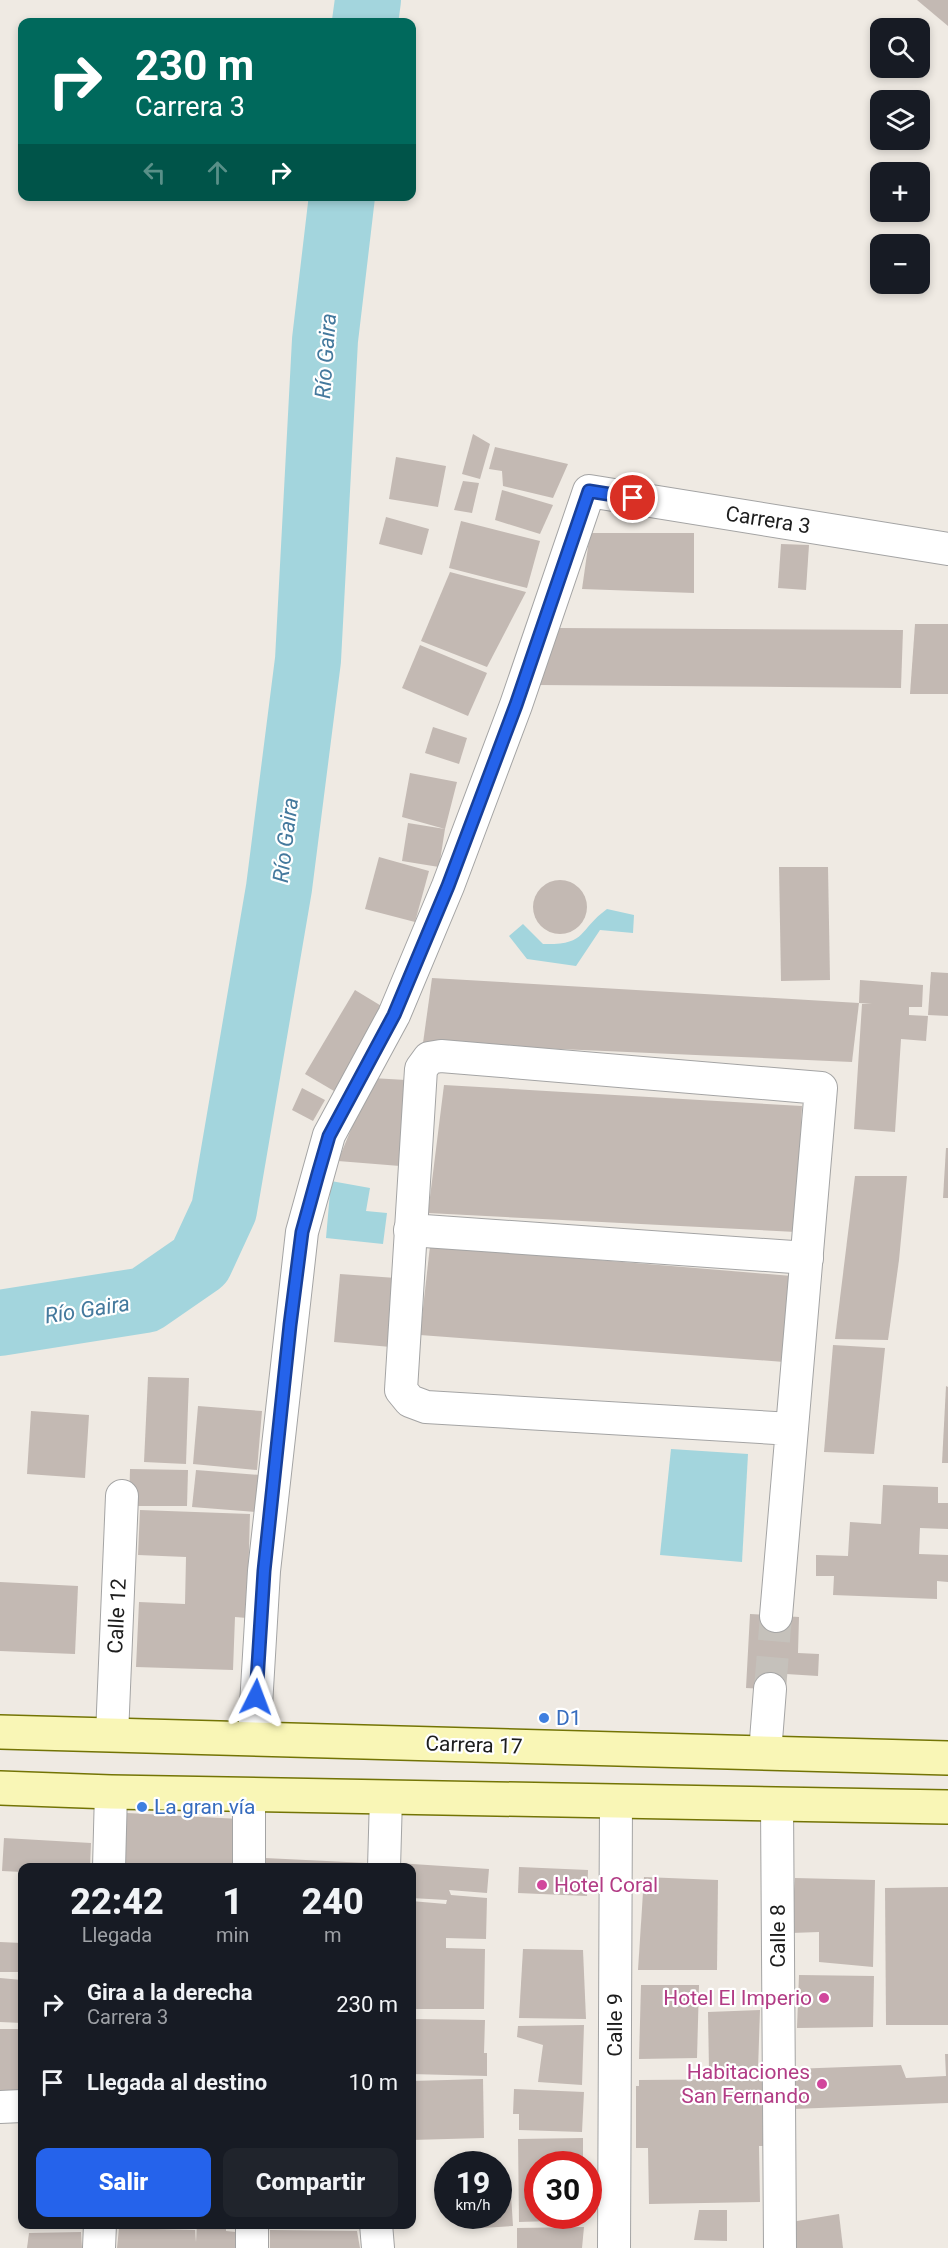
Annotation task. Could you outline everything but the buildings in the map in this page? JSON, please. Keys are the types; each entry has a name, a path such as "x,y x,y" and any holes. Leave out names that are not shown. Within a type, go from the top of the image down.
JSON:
{"main road":[{"name":"Carrera 17","path":"0,1732 948,1758"},
{"path":"0,1788 249,1795 948,1807"}],"street":[{"name":"Carrera 3","path":"254,1739 264,1571 290,1325 305,1222 329,1136 394,1015 448,886 516,705 589,491 948,549"},
{"path":"776,1616 807,1258 821,1088 441,1056 429,1058 422,1069 401,1390 410,1401 426,1407 792,1429"},
{"path":"410,1230 807,1258"},
{"name":"Calle 12","path":"112,1735 123,1496"},
{"path":"765,1753 770,1689"},
{"path":"109,1863 111,1792"},
{"path":"249,1795 249,1863"},
{"path":"384,1863 386,1797"},
{"name":"Calle 9","path":"614,2248 616,1801"},
{"name":"Calle 8","path":"777,1804 780,2248"},
{"path":"0,2107 18,2106"},
{"path":"99,2248 100,2229"},
{"path":"252,2229 252,2248"},
{"path":"376,2229 378,2248"}],"water":[{"path":"607,909 634,915 633,933 600,930 576,966 527,959 509,936 523,924 543,944 568,942 581,935"},
{"path":"331,1181 370,1188 366,1211 387,1213 383,1244 326,1238"},
{"path":"671,1449 748,1454 742,1562 660,1555"}],"waterway":[{"name":"Río Gaira","path":"366,18 368,0"},
{"name":"Río Gaira","path":"0,1323 145,1300 200,1262 224,1210 279,888 308,660 325,340 341,201"}],"tunnel":[{"path":"770,1689 776,1616"}],"place":[{"name":"D1","path":"544,1718"},
{"name":"La gran vía","path":"142,1807"},
{"name":"Hotel Coral","path":"542,1885"},
{"name":"Hotel El Imperio","path":"824,1998"},
{"name":"Habitaciones San Fernando","path":"822,2084"}],"route":[{"path":"256,1697 264,1571 302,1232 329,1136 394,1015 448,886 516,705 589,491 633,498"}]}
